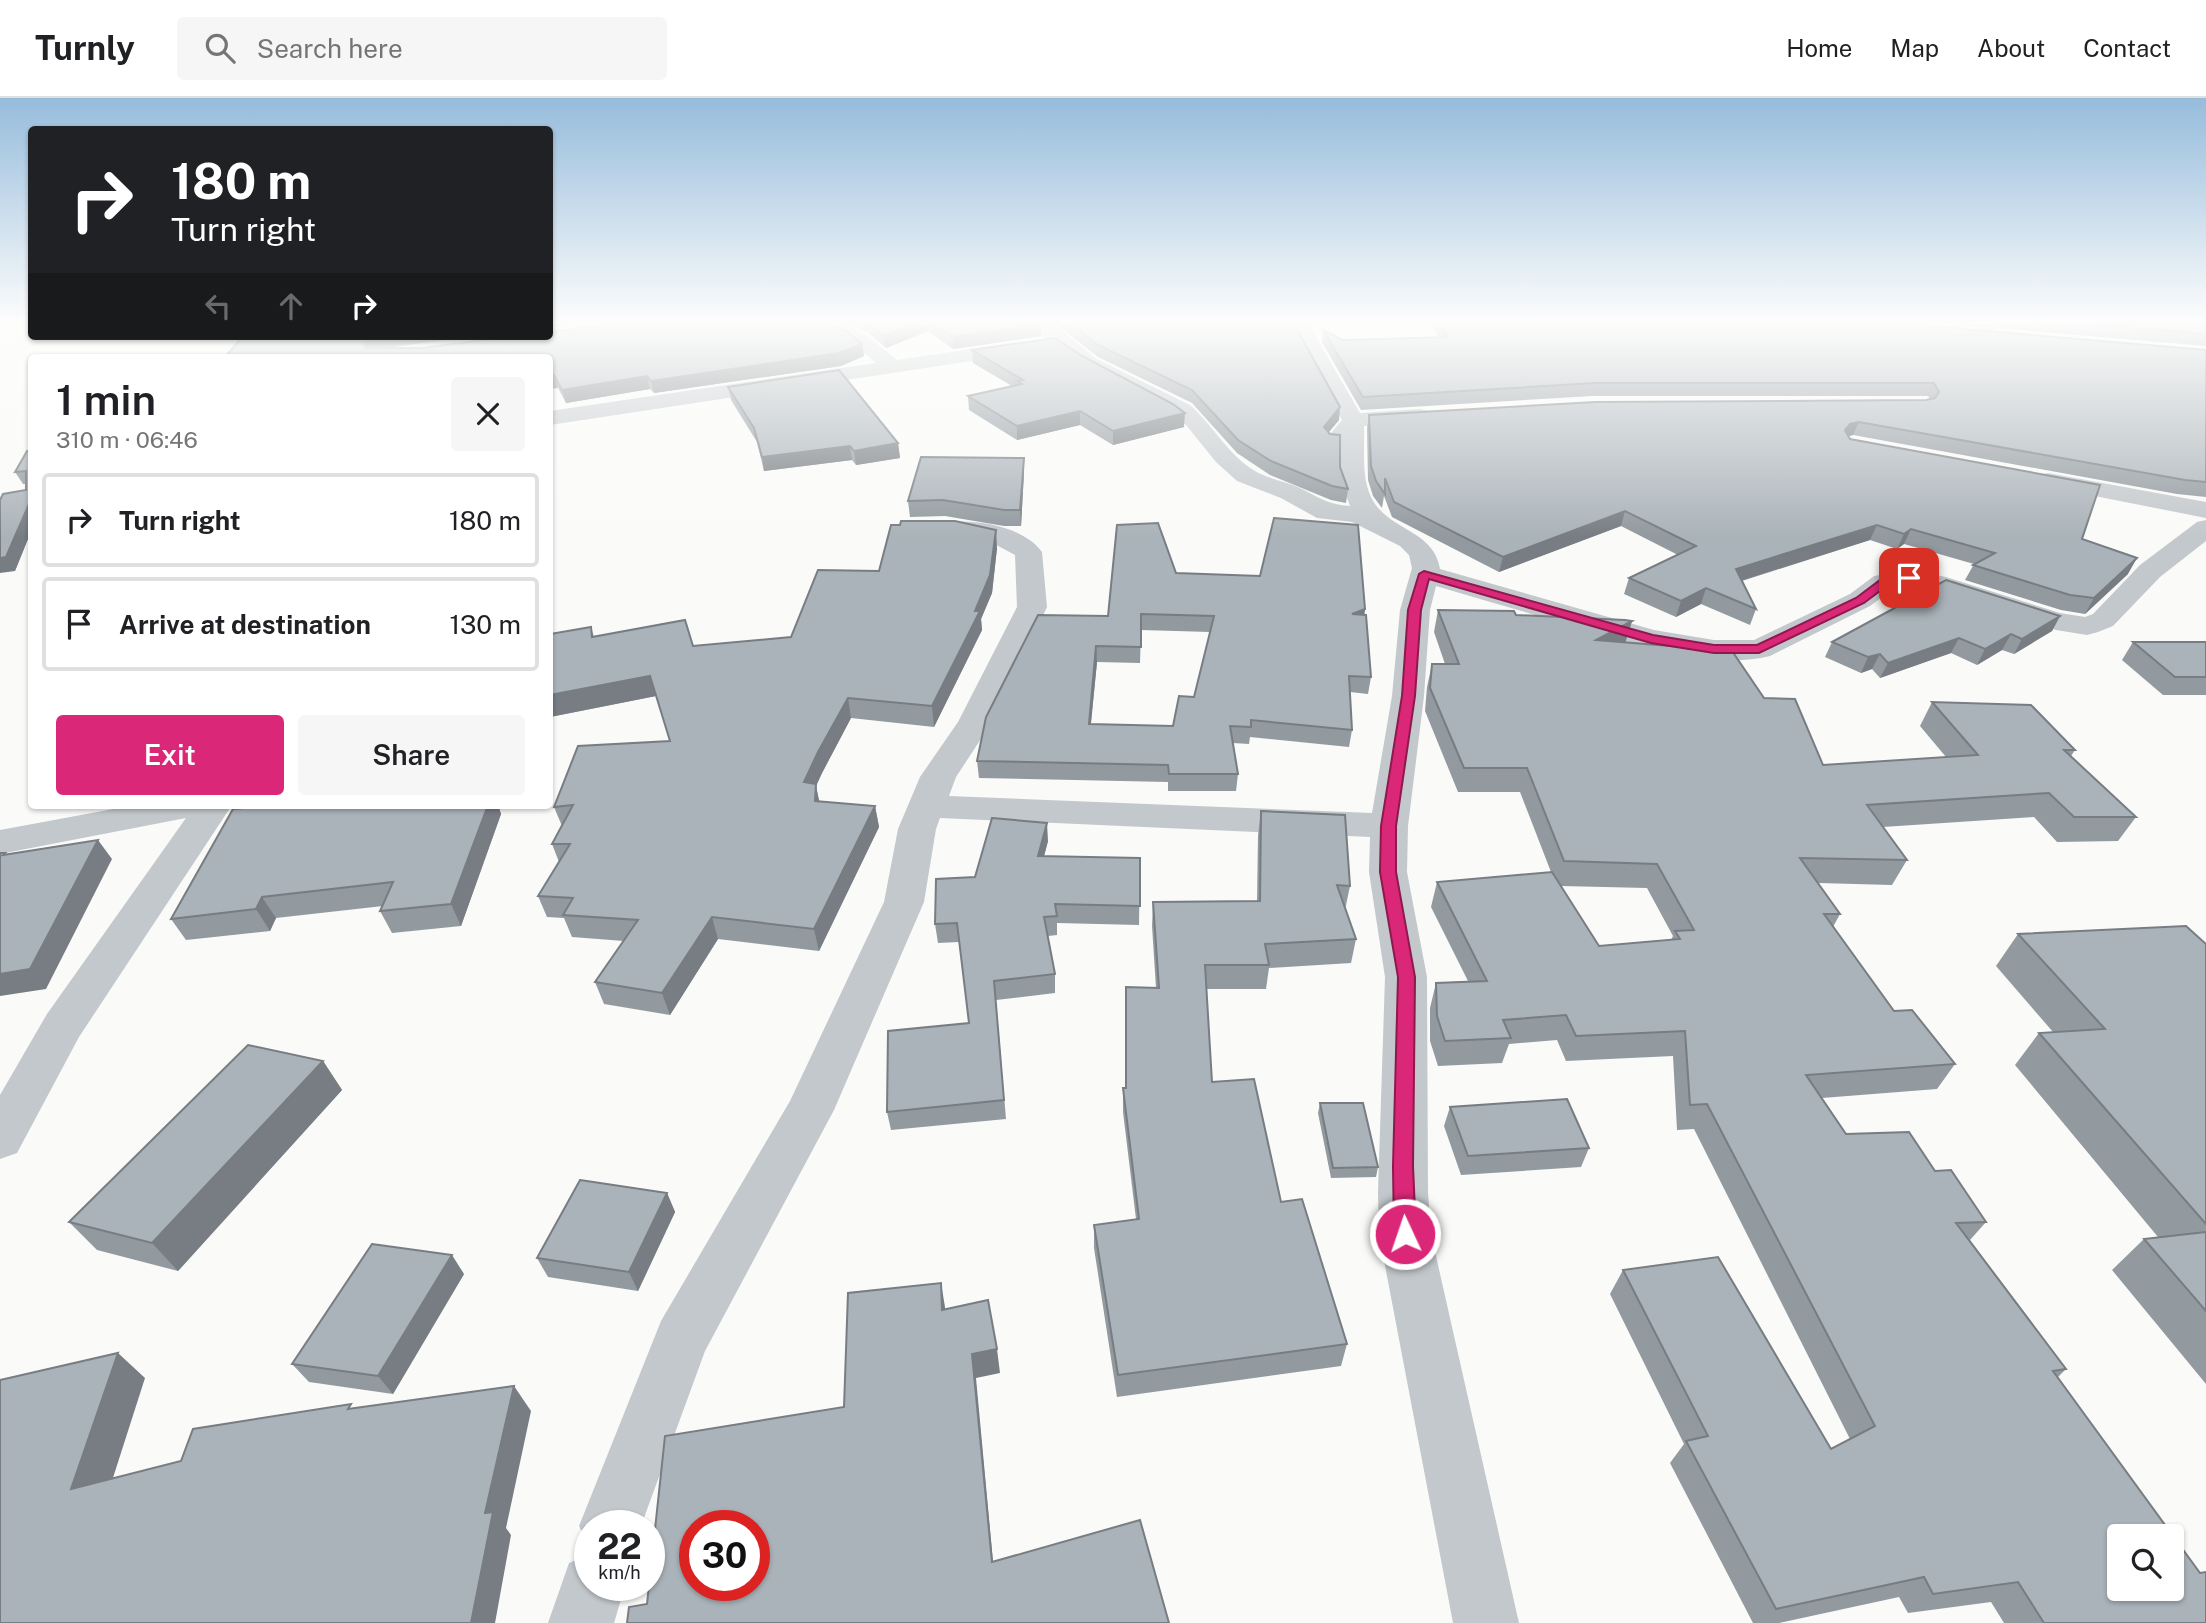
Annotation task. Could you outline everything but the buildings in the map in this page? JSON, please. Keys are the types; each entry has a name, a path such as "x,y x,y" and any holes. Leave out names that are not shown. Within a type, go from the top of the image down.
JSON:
{"street":[{"path":"553,418 707,395"},
{"path":"1153,395 1182,410 1224,457 1246,476 1290,493 1325,513 1357,514 1409,540 1422,552 1426,568 1415,610 1408,696 1389,826 1388,872 1406,977 1403,1166 1405,1234 1486,1623"},
{"path":"1339,395 1353,420 1353,481 1360,502 1382,525"},
{"path":"1337,440 1353,420 1446,414"},
{"path":"2021,475 2206,510"},
{"path":"1424,574 1651,639 1714,649 1759,649 1860,600 1884,582 1909,578 1936,583 2056,621 2087,626 2103,620 2150,571 2206,528"},
{"path":"616,1510 681,1340 810,1110 904,902 917,829 939,777 975,722 1032,607 1028,552 1014,540 1002,535 906,529"},
{"path":"926,806 1389,826"},
{"path":"0,842 176,809"},
{"path":"0,1139 62,1026 211,809"},
{"path":"581,1623 588,1601"}],"route":[{"path":"1405,1234 1403,1166 1406,977 1388,872 1389,826 1408,696 1415,610 1424,574 1651,639 1714,649 1759,649 1860,600 1884,582 1909,578"}]}
